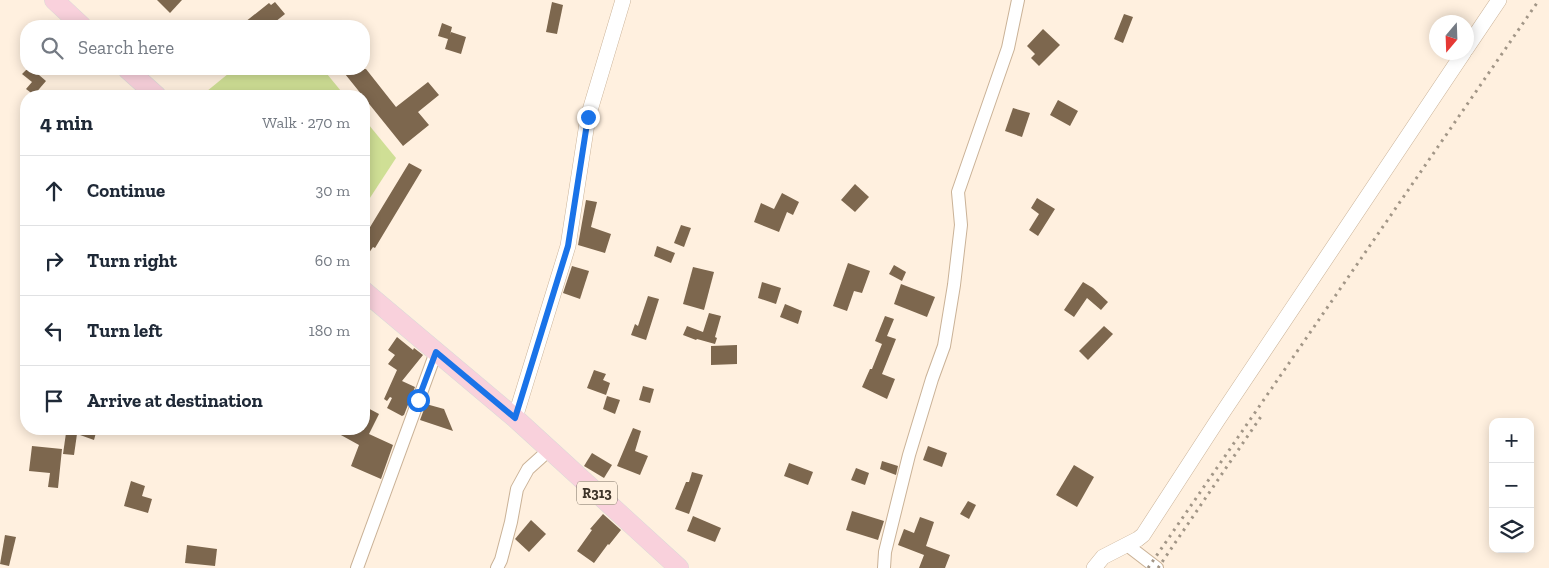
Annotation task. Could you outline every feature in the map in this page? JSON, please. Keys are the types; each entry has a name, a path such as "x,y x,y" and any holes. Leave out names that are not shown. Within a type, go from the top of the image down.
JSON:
{"main road":[{"path":"54,0 76,20"},
{"path":"133,75 150,90"},
{"name":"R313","path":"370,296 515,418 679,568"}],"street":[{"path":"515,418 568,246 588,117 623,0"},
{"path":"884,568 885,552 909,454 944,346 961,225 958,192 1008,48 1018,0"},
{"path":"1474,36 1499,0"},
{"path":"1094,568 1103,557 1143,535 1228,404 1459,60"},
{"path":"356,568 436,352"},
{"path":"497,568 511,522 516,489 528,469 549,450"},
{"path":"1127,545 1157,568"}],"green space":[{"path":"227,75 328,75 340,90 208,90"},
{"path":"370,126 396,158 370,198"}],"building":[{"path":"157,0 182,0 170,13"},
{"path":"275,2 285,14 278,20 248,20 269,3 271,5"},
{"path":"552,2 563,5 557,34 546,32"},
{"path":"1124,14 1133,17 1123,43 1114,39"},
{"path":"442,23 452,27 450,35 451,32 466,37 461,54 445,49 448,39 438,36"},
{"path":"1043,29 1060,45 1039,66 1031,58 1035,54 1027,46"},
{"path":"370,74 396,107 428,82 439,95 418,112 429,125 403,146 370,105 370,90 358,90 346,75"},
{"path":"23,75 39,75 46,81 38,90 27,90 26,89 32,82"},
{"path":"1058,100 1078,111 1070,126 1050,115"},
{"path":"1013,108 1030,113 1022,137 1005,131"},
{"path":"409,163 422,170 375,248 373,247 370,251 370,227"},
{"path":"855,184 869,197 855,212 841,200"},
{"path":"782,193 799,202 793,215 787,212 779,232 754,222 761,203 774,209"},
{"path":"1037,198 1055,209 1038,236 1029,230 1039,214 1031,208"},
{"path":"586,200 597,202 591,227 611,234 605,253 578,245"},
{"path":"681,225 691,228 684,247 674,243"},
{"path":"657,246 675,253 671,263 654,256"},
{"path":"848,263 870,271 862,293 854,291 847,311 833,306"},
{"path":"894,265 906,272 902,281 889,274"},
{"path":"572,266 589,271 580,299 563,293"},
{"path":"693,267 714,272 704,310 683,304"},
{"path":"762,282 781,288 776,304 758,298"},
{"path":"1083,282 1093,288 1108,302 1101,310 1087,298 1074,317 1064,310"},
{"path":"901,284 935,297 927,317 894,304"},
{"path":"648,296 659,299 646,340 631,335 635,324 638,326"},
{"path":"785,304 802,311 798,324 780,317"},
{"path":"709,313 721,316 715,344 683,335 687,326 703,332"},
{"path":"885,316 894,319 887,336 896,339 882,374 895,379 887,399 862,387 882,344 875,341"},
{"path":"1104,326 1113,334 1088,360 1079,351"},
{"path":"397,337 413,350 414,348 423,355 402,381 415,387 402,416 387,408 392,398 390,397 387,401 384,399 397,370 388,364 395,355 388,350"},
{"path":"737,345 737,364 711,365 711,346"},
{"path":"594,370 606,374 603,380 610,383 606,395 587,388"},
{"path":"643,386 654,389 650,403 639,400"},
{"path":"607,396 620,400 615,414 603,409"},
{"path":"426,404 444,409 453,431 420,420"},
{"path":"370,409 379,414 370,432"},
{"path":"633,428 641,431 635,451 648,456 640,475 617,466"},
{"path":"370,434 393,445 381,479 351,466 359,445 341,435"},
{"path":"66,435 77,435 74,455 63,454"},
{"path":"80,435 95,435 94,440"},
{"path":"32,446 62,449 58,488 48,487 50,473 29,471"},
{"path":"928,446 947,453 942,467 923,460"},
{"path":"592,453 612,465 604,478 584,466"},
{"path":"882,461 898,466 896,475 880,469"},
{"path":"789,463 813,472 808,485 784,476"},
{"path":"1074,465 1094,477 1077,507 1056,495"},
{"path":"856,468 869,473 865,485 851,480"},
{"path":"692,472 703,475 689,514 675,509"},
{"path":"131,481 145,486 142,496 152,499 148,513 124,506"},
{"path":"968,501 976,505 969,519 960,514"},
{"path":"852,511 884,521 878,540 846,530"},
{"path":"603,514 621,530 594,563 577,551 592,530 590,529"},
{"path":"693,516 721,528 715,542 687,531"},
{"path":"920,517 934,522 926,546 950,555 945,568 919,568 924,555 898,545 904,529 914,533"},
{"path":"531,520 546,534 529,552 515,539"},
{"path":"5,535 16,537 9,566 0,564"},
{"path":"187,545 217,549 215,566 185,563"}],"railway":[{"path":"1148,568 1539,0"},
{"path":"1158,568 1262,415"}],"route":[{"path":"418,400 436,352 515,418 568,246 588,117"}]}
